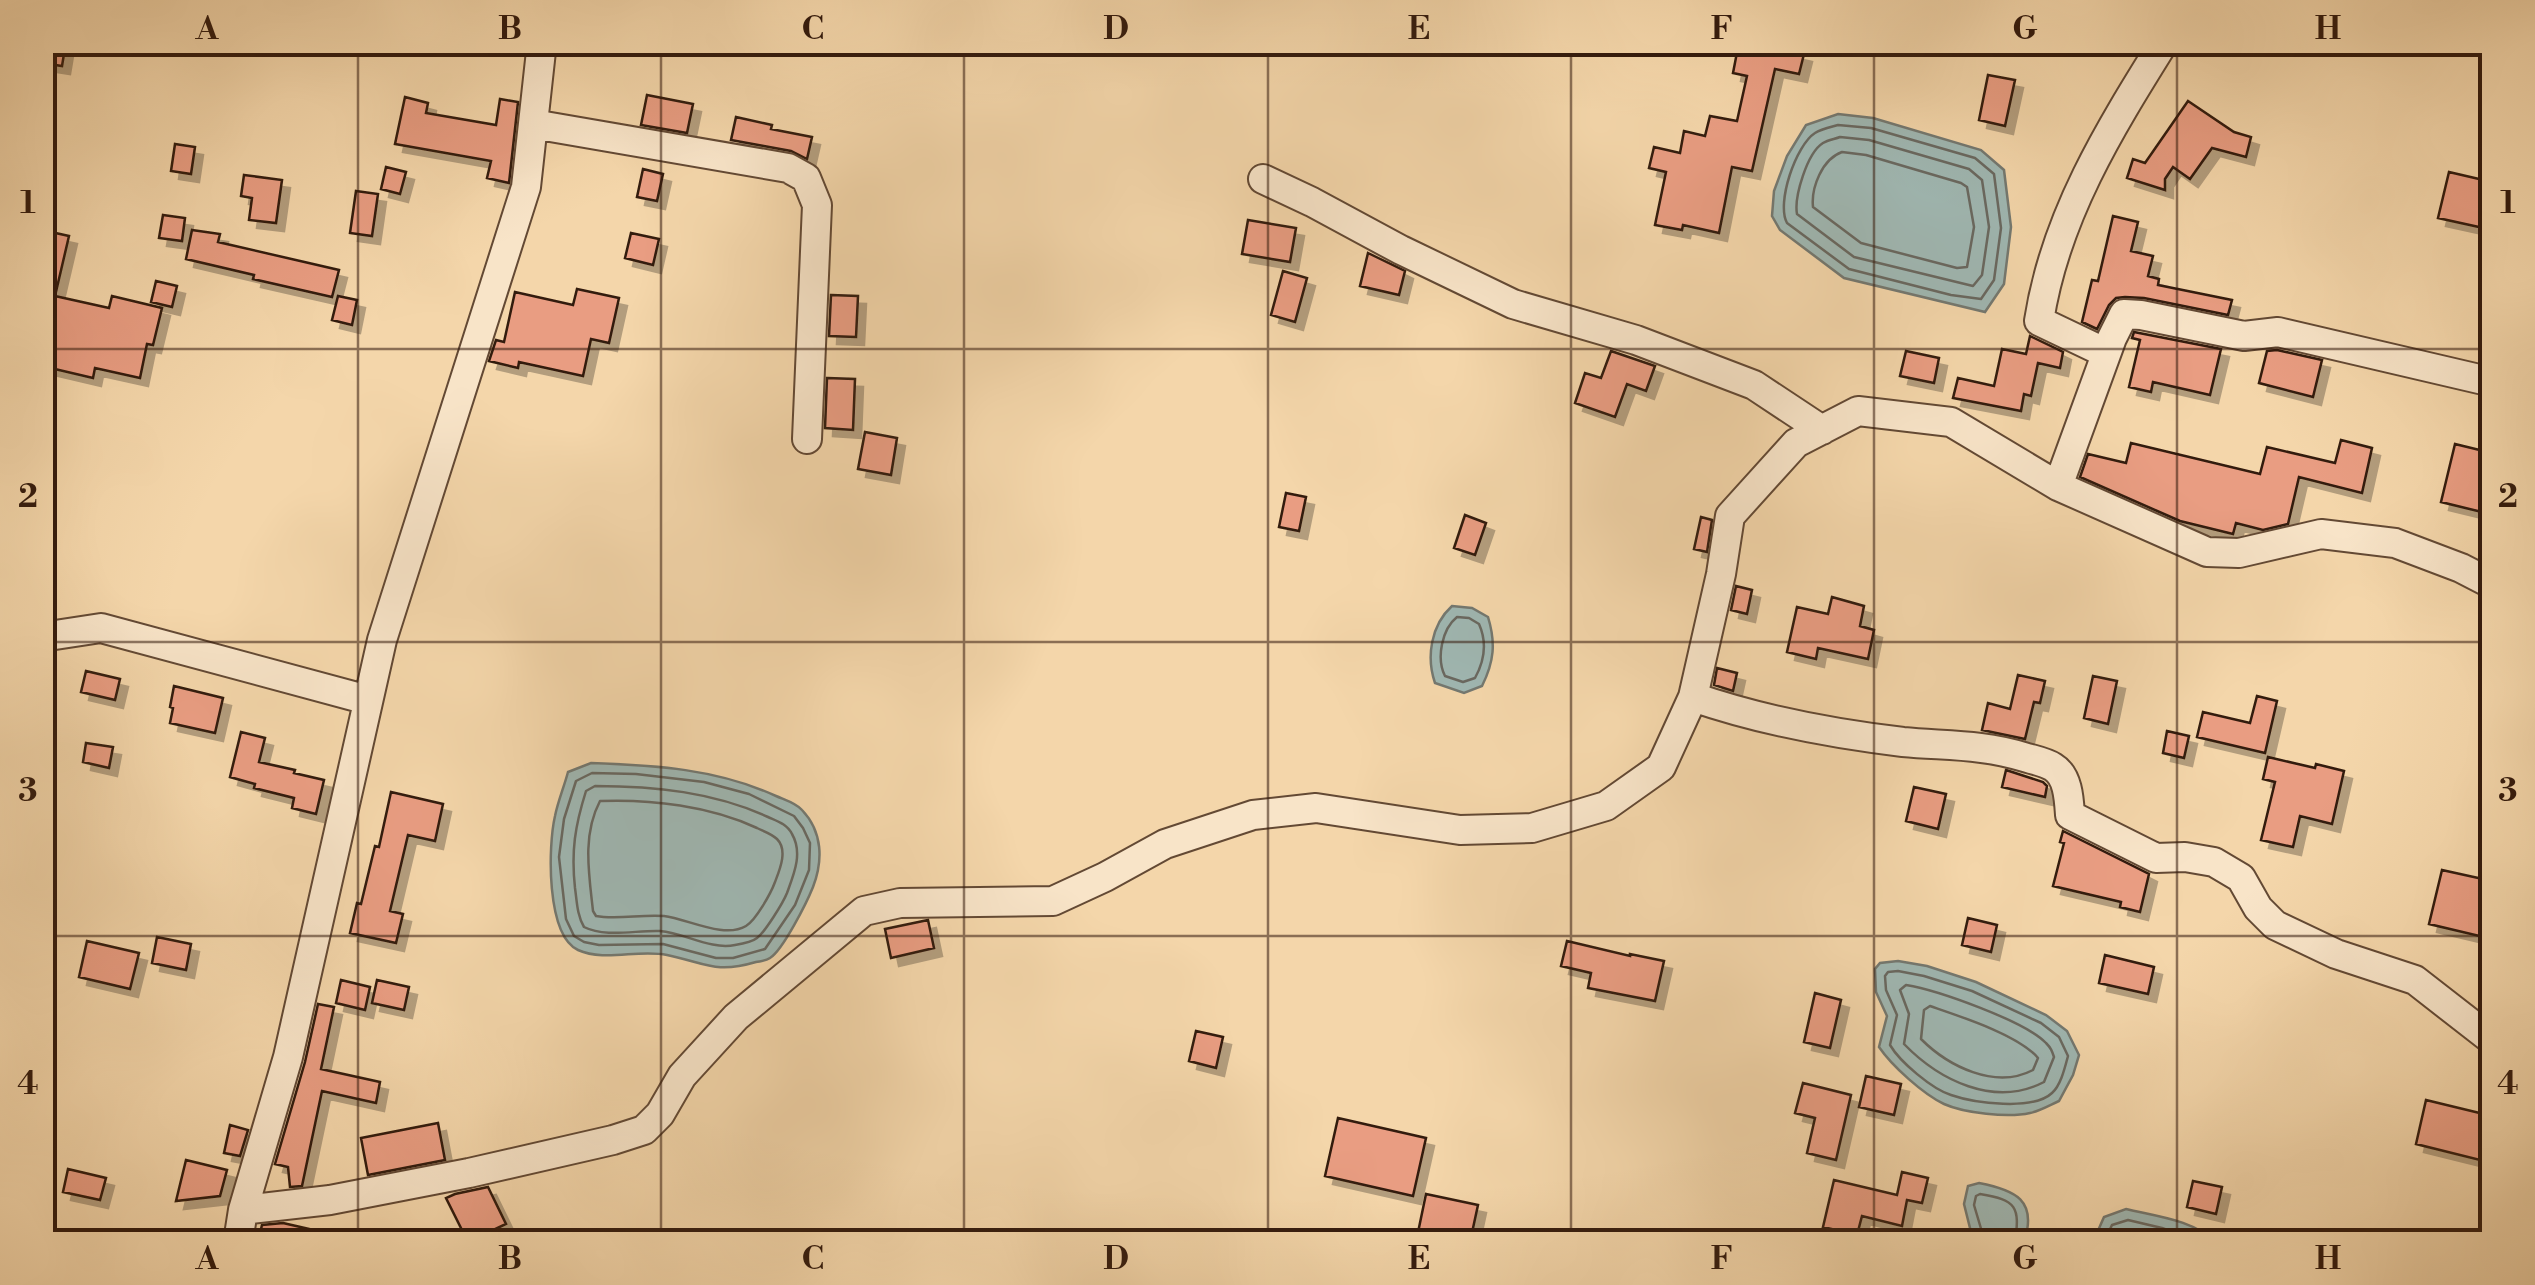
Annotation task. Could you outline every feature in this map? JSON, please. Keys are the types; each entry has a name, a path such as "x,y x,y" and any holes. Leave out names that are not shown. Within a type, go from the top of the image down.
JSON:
{"street":[{"path":"238,1242 243,1210 288,1057 382,640 526,186 542,42"},
{"path":"2106,354 2039,321 2045,282 2068,214 2112,124 2164,42"},
{"path":"533,124 788,168 806,178 817,205 807,439"},
{"path":"1263,179 1514,304 1636,340 1754,385 1822,430"},
{"path":"2058,486 2124,314 2244,336 2278,332 2492,382"},
{"path":"243,1210 330,1200 452,1176 644,1130 660,1114 682,1076 736,1017 864,911 900,902 1053,900 1165,844 1252,815 1316,808 1460,830 1532,828 1606,806 1662,767 1693,697 1730,516 1796,443 1858,411 1951,422 2058,486 2208,552 2239,553 2321,534 2395,544 2462,568 2492,584"},
{"path":"42,637 100,628 368,700"},
{"path":"1693,697 1831,732 1906,742 1970,744 2051,765 2062,774 2070,815 2156,858 2185,856 2214,862 2241,878 2258,908 2275,925 2336,954 2415,980 2492,1040"}],"water":[{"path":"1838,114 1873,118 1981,150 2004,170 2011,227 2004,284 1985,312 1844,278 1780,230 1772,216 1774,191 1787,156 1806,125"},
{"path":"1452,606 1472,608 1488,617 1492,635 1491,660 1482,686 1464,693 1435,683 1432,673 1435,632"},
{"path":"591,763 709,774 754,787 802,810 817,837 818,867 806,903 788,936 770,958 720,967 667,955 588,953 568,941 560,927 552,889 553,830 568,772"},
{"path":"1898,961 1976,982 2046,1015 2067,1031 2079,1055 2059,1101 2021,1114 1974,1112 1944,1104 1909,1079 1879,1047 1887,1016 1876,992 1875,969 1880,963"},
{"path":"1979,1183 2003,1189 2020,1199 2028,1216 2024,1242 1986,1242 1972,1236 1964,1204 1968,1186"},
{"path":"2126,1209 2185,1224 2214,1242 2093,1242 2104,1217"}],"building":[{"path":"42,42 66,42 62,66 42,63"},
{"path":"1739,42 1804,54 1799,74 1775,69 1752,171 1732,167 1719,233 1683,225 1682,230 1655,225 1666,172 1649,168 1654,147 1680,153 1684,131 1705,136 1710,116 1737,121 1747,76 1733,73"},
{"path":"1988,75 2015,80 2005,126 1979,120"},
{"path":"647,95 693,104 687,133 641,125"},
{"path":"405,97 428,103 426,113 496,125 500,99 518,102 509,183 487,178 491,161 395,144"},
{"path":"2188,101 2234,132 2251,137 2246,157 2212,148 2190,179 2173,167 2165,179 2165,190 2127,178 2133,159 2145,163"},
{"path":"736,117 812,137 807,159 791,151 731,140"},
{"path":"175,144 195,147 191,174 171,171"},
{"path":"386,167 406,172 400,194 381,189"},
{"path":"643,169 663,174 657,201 637,197"},
{"path":"2449,172 2492,182 2488,229 2438,218"},
{"path":"244,175 282,180 276,223 249,220 252,198 241,196"},
{"path":"356,191 378,194 372,236 350,233"},
{"path":"163,215 185,218 182,241 159,238"},
{"path":"2113,216 2138,222 2131,251 2153,256 2148,276 2159,279 2158,285 2232,300 2228,315 2125,297 2116,298 2109,305 2097,329 2082,322 2092,280 2098,281"},
{"path":"1248,220 1296,228 1290,262 1242,254"},
{"path":"42,230 69,236 55,296 109,308 112,296 162,308 153,345 147,344 140,378 95,368 93,378 42,366"},
{"path":"192,230 220,234 218,242 339,270 332,297 186,259"},
{"path":"631,233 659,239 653,265 625,258"},
{"path":"1368,253 1405,271 1399,295 1360,286"},
{"path":"1283,271 1307,278 1295,322 1271,315"},
{"path":"156,281 177,286 172,307 151,302"},
{"path":"577,289 619,298 609,343 591,339 583,376 519,362 518,368 489,361 496,340 504,342 515,292 573,305"},
{"path":"831,295 858,296 856,337 829,336"},
{"path":"338,296 357,300 352,325 332,320"},
{"path":"2134,332 2221,349 2210,395 2153,382 2151,392 2129,387 2140,340 2132,338"},
{"path":"2030,336 2063,352 2060,368 2038,363 2031,396 2024,394 2021,411 1953,398 1958,378 1994,386 2002,349 2026,354"},
{"path":"1611,351 1655,366 1646,391 1627,384 1615,417 1575,403 1585,373 1601,378"},
{"path":"1906,351 1939,358 1934,383 1900,376"},
{"path":"2267,351 2322,360 2313,397 2259,383"},
{"path":"827,378 855,379 853,430 825,428"},
{"path":"865,432 897,438 891,475 858,469"},
{"path":"2341,440 2372,448 2362,493 2299,477 2288,524 2263,530 2236,523 2233,534 2180,521 2080,477 2088,454 2126,463 2131,443 2260,474 2267,447 2335,463"},
{"path":"2455,444 2492,453 2490,514 2441,502"},
{"path":"1286,493 1306,497 1299,531 1279,527"},
{"path":"1465,515 1486,523 1475,555 1454,548"},
{"path":"1701,517 1712,520 1707,552 1694,549"},
{"path":"1736,586 1752,590 1747,614 1731,610"},
{"path":"1832,597 1864,606 1860,626 1874,630 1868,659 1818,648 1816,659 1787,652 1797,607 1828,614"},
{"path":"1717,668 1737,673 1733,691 1714,685"},
{"path":"86,671 120,679 115,700 81,692"},
{"path":"2018,675 2045,681 2040,703 2034,702 2025,739 1982,730 1988,703 2010,709"},
{"path":"2093,676 2117,681 2108,724 2084,718"},
{"path":"174,686 223,698 215,733 170,723"},
{"path":"2257,696 2277,701 2265,753 2197,737 2203,712 2250,723"},
{"path":"2167,731 2189,736 2184,758 2163,753"},
{"path":"241,732 265,738 259,762 324,780 316,814 292,808 294,798 230,777"},
{"path":"86,743 113,747 109,768 83,762"},
{"path":"2268,757 2344,771 2332,824 2300,816 2293,847 2261,840 2275,782 2263,779"},
{"path":"2006,770 2043,782 2047,786 2045,797 2002,787"},
{"path":"1914,787 1946,794 1938,829 1906,821"},
{"path":"391,792 443,804 435,841 408,835 390,911 403,914 396,943 350,933 375,846 379,847"},
{"path":"2063,831 2149,874 2140,912 2120,907 2121,902 2053,886 2064,843 2060,842"},
{"path":"2442,870 2492,881 2492,939 2429,924"},
{"path":"1968,918 1997,925 1991,952 1962,945"},
{"path":"928,920 934,948 891,958 885,929"},
{"path":"157,937 191,944 186,970 152,963"},
{"path":"87,941 139,953 130,989 79,977"},
{"path":"1567,941 1664,961 1655,1001 1588,988 1591,973 1561,966"},
{"path":"2105,955 2154,967 2148,994 2099,983"},
{"path":"341,980 370,987 365,1010 336,1003"},
{"path":"377,980 409,987 404,1010 372,1003"},
{"path":"1815,993 1841,1000 1830,1048 1804,1042"},
{"path":"318,1004 334,1007 321,1069 380,1082 376,1103 322,1091 302,1186 290,1187 288,1167 275,1164"},
{"path":"1196,1031 1223,1037 1216,1068 1189,1061"},
{"path":"1866,1076 1901,1084 1894,1115 1859,1107"},
{"path":"1803,1083 1851,1095 1836,1160 1807,1153 1815,1118 1795,1113"},
{"path":"2426,1100 2492,1116 2492,1163 2416,1144"},
{"path":"1338,1118 1426,1138 1413,1196 1325,1176"},
{"path":"438,1123 445,1160 368,1175 361,1138"},
{"path":"230,1125 248,1130 240,1156 224,1153"},
{"path":"186,1160 227,1170 220,1196 176,1201"},
{"path":"68,1169 106,1178 100,1200 63,1192"},
{"path":"1902,1172 1928,1178 1922,1203 1907,1200 1902,1226 1862,1216 1857,1235 1823,1227 1834,1180 1897,1195"},
{"path":"2193,1181 2222,1187 2216,1214 2187,1207"},
{"path":"488,1187 506,1224 468,1242 446,1198"},
{"path":"1426,1194 1478,1205 1470,1242 1416,1242"},
{"path":"283,1223 331,1234 330,1242 258,1242 262,1225"}]}
